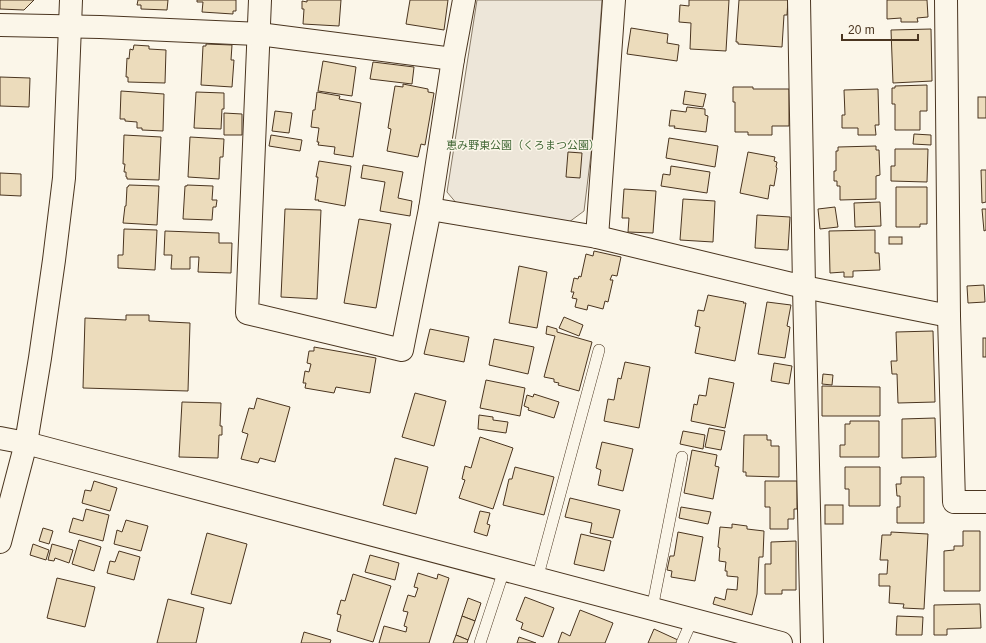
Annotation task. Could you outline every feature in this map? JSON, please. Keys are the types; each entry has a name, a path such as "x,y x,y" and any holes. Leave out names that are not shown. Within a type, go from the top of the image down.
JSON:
{"street":[{"path":"0,542 26,443 40,358 64,178 72,0"},
{"path":"260,0 247,313 402,350 430,209 464,0"},
{"path":"597,237 614,0"},
{"path":"799,0 812,643"},
{"path":"946,0 949,316 954,502 986,502"},
{"path":"0,25 71,26 258,34 454,58"},
{"path":"430,209 597,237 804,287 949,316"},
{"path":"0,438 26,443 652,609 770,642"}],"lane":[{"path":"537,579 599,350"},
{"path":"652,609 682,457"},
{"path":"480,643 504,570"},
{"path":"682,643 692,620"}],"green space":[{"name":"恵み野東公園（くろまつ公園）","path":"477,0 602,0 591,154 584,211 565,225 458,205 447,192"}],"building":[{"path":"0,0 34,0 24,10 0,9"},
{"path":"138,0 168,0 167,10 141,9 141,5 137,5"},
{"path":"197,0 236,0 236,11 233,11 233,14 202,12 203,2 197,2"},
{"path":"307,0 341,0 339,26 303,24 304,9 302,9 302,1 307,2"},
{"path":"410,0 448,0 444,30 406,24"},
{"path":"689,0 729,0 726,51 690,49 691,23 679,22 680,5 689,6"},
{"path":"739,0 788,0 787,15 784,15 782,47 738,44 738,42 736,42"},
{"path":"887,0 927,0 928,17 917,18 918,22 901,22 901,18 887,19"},
{"path":"631,28 668,34 667,43 679,45 677,61 627,54"},
{"path":"931,29 932,81 893,83 891,30"},
{"path":"206,44 232,45 231,60 234,60 232,87 201,85 203,46 206,46"},
{"path":"134,45 149,46 149,49 166,50 165,83 128,82 128,77 126,77 127,58 129,59 130,49 133,50"},
{"path":"323,61 356,67 352,96 318,91"},
{"path":"373,62 414,67 412,84 370,79"},
{"path":"0,77 30,78 29,107 0,106"},
{"path":"403,84 428,89 428,92 434,93 425,145 421,144 418,157 387,151 391,129 388,128 395,86 403,87"},
{"path":"927,85 927,111 920,111 920,130 895,130 895,104 892,104 892,88 895,88 895,86"},
{"path":"733,87 753,87 753,89 789,89 789,126 772,126 772,135 748,135 748,132 735,132 735,102 733,102"},
{"path":"878,89 879,125 875,125 876,135 858,135 858,128 842,128 842,115 845,115 844,90"},
{"path":"121,91 164,94 163,131 142,130 142,128 137,128 137,122 120,119"},
{"path":"685,91 706,94 703,107 683,104"},
{"path":"196,92 224,93 224,109 222,109 221,129 194,128"},
{"path":"317,92 340,96 339,99 361,103 353,157 334,154 335,147 318,145 319,128 311,127"},
{"path":"978,97 986,97 986,118 978,118"},
{"path":"687,107 705,109 705,115 708,116 706,132 669,126 671,110 686,112"},
{"path":"275,111 292,113 289,133 272,131"},
{"path":"224,113 242,114 242,135 224,135"},
{"path":"914,134 931,135 931,145 913,144"},
{"path":"124,135 161,137 159,180 127,179 126,172 124,172 125,164 123,164"},
{"path":"271,135 302,140 300,151 269,146"},
{"path":"190,137 224,139 223,157 220,157 219,179 188,177"},
{"path":"669,138 718,146 715,167 666,158"},
{"path":"876,146 876,150 879,150 880,175 876,176 876,199 840,200 840,186 837,186 837,181 834,181 834,171 836,171 836,151 838,151 838,147"},
{"path":"895,149 928,149 927,182 891,181 891,166 895,166"},
{"path":"568,152 582,153 580,178 566,177"},
{"path":"748,152 775,157 774,161 777,162 777,168 774,186 770,185 768,199 740,193"},
{"path":"319,161 351,166 345,206 315,200 318,177 316,177"},
{"path":"363,165 403,172 398,198 412,201 410,216 380,211 385,182 361,178"},
{"path":"671,166 710,172 707,193 661,186 663,174 670,175"},
{"path":"981,170 986,170 986,202 982,203"},
{"path":"0,173 21,174 21,196 0,195"},
{"path":"129,185 159,186 157,225 123,223 127,187"},
{"path":"185,186 213,186 212,200 217,200 216,207 213,207 212,220 183,219"},
{"path":"896,187 927,187 927,224 920,224 920,227 896,227"},
{"path":"624,189 656,191 653,233 628,232 629,218 622,218"},
{"path":"683,199 715,201 713,242 680,240"},
{"path":"880,202 881,226 855,227 854,203"},
{"path":"835,207 838,227 820,229 818,209"},
{"path":"285,209 321,210 317,299 281,297"},
{"path":"982,209 986,209 986,230 984,231"},
{"path":"757,215 790,217 788,250 755,248"},
{"path":"359,219 391,224 376,308 344,303"},
{"path":"124,229 157,230 155,270 118,268 118,255 123,255"},
{"path":"875,230 875,253 879,253 880,270 853,271 853,277 844,277 844,272 830,273 829,231"},
{"path":"165,231 219,233 219,243 232,243 231,273 198,272 199,257 190,257 190,269 171,269 172,255 164,255"},
{"path":"889,237 902,237 902,244 889,244"},
{"path":"594,251 621,257 617,276 612,275 610,280 613,280 608,302 605,301 603,309 588,305 587,310 575,307 577,299 572,298 574,292 571,292 574,278 578,279 579,276 581,277 586,254 593,256"},
{"path":"519,266 547,272 537,328 509,323"},
{"path":"984,285 985,302 968,303 967,286"},
{"path":"708,295 746,303 735,361 695,353 700,327 695,326 698,310 704,311"},
{"path":"767,302 791,305 787,326 790,327 785,358 758,354"},
{"path":"126,315 149,315 149,321 190,323 188,391 83,388 85,318 126,320"},
{"path":"564,317 583,325 579,336 559,328"},
{"path":"547,326 557,329 557,332 592,342 579,391 558,385 559,383 554,382 554,379 544,377 555,336 546,334"},
{"path":"430,329 469,337 464,362 424,354"},
{"path":"933,331 935,402 898,403 897,374 892,374 891,361 897,361 896,332"},
{"path":"983,338 986,338 986,357 983,357"},
{"path":"494,339 534,347 528,374 489,365"},
{"path":"314,347 376,358 370,393 336,387 334,393 305,388 306,383 303,383 305,371 309,372 311,364 307,363 309,351 314,351"},
{"path":"625,362 650,367 639,428 604,421 608,399 614,400 618,378 621,379"},
{"path":"774,363 792,366 789,384 771,381"},
{"path":"823,374 833,375 832,385 822,384"},
{"path":"709,378 734,383 725,428 691,421 694,404 697,405 699,395 706,396"},
{"path":"486,380 525,388 520,416 480,408"},
{"path":"822,386 880,387 880,416 822,416"},
{"path":"415,393 446,401 434,446 402,437"},
{"path":"534,394 559,402 554,418 528,410 529,408 524,406 527,395 533,397"},
{"path":"257,398 290,407 275,462 260,458 258,463 241,459 248,434 242,432 249,408 254,409"},
{"path":"182,402 221,403 220,426 222,426 222,435 219,435 218,458 179,457"},
{"path":"479,415 493,417 493,420 508,422 506,433 478,429"},
{"path":"935,418 936,457 902,458 902,419"},
{"path":"850,421 879,421 879,457 840,457 840,445 845,445 845,424 850,424"},
{"path":"709,428 725,431 721,450 705,447"},
{"path":"683,431 705,435 703,449 680,444"},
{"path":"744,435 767,435 767,440 771,440 771,446 779,446 779,477 746,476 746,472 743,472"},
{"path":"480,437 513,448 493,509 459,498 465,480 462,479 465,466 471,468"},
{"path":"602,442 633,449 623,491 598,485 601,470 596,468"},
{"path":"692,450 717,455 715,466 719,467 713,499 684,493"},
{"path":"395,458 428,467 416,514 383,505"},
{"path":"515,467 554,477 544,515 503,505 509,479 512,479"},
{"path":"845,467 880,467 880,506 849,506 849,489 845,489"},
{"path":"901,477 924,477 924,523 897,523 897,507 900,507 900,496 897,496 896,484 901,484"},
{"path":"94,481 117,488 110,511 82,503 85,490 91,491"},
{"path":"765,481 797,481 797,509 794,509 794,519 788,519 788,529 770,529 770,507 765,507"},
{"path":"570,498 620,510 613,538 590,533 592,523 565,517"},
{"path":"825,505 843,505 843,524 825,524"},
{"path":"681,507 711,512 708,524 679,518"},
{"path":"86,509 109,515 103,541 69,532 73,518 83,521"},
{"path":"480,511 490,513 487,524 490,525 487,536 474,532"},
{"path":"126,520 148,526 141,551 114,544 117,530 122,532"},
{"path":"732,524 747,526 747,529 764,531 763,557 759,557 757,594 752,615 713,604 715,597 725,600 727,589 737,590 738,577 727,576 727,571 725,571 726,562 719,561 720,548 718,547 720,527 732,528"},
{"path":"43,528 53,531 49,544 39,541"},
{"path":"963,531 980,531 980,591 944,591 944,551 954,550 954,546 963,546"},
{"path":"678,532 703,537 695,581 671,577 672,571 667,570 670,556 674,556"},
{"path":"891,532 928,534 924,609 903,608 904,604 889,603 890,586 879,586 879,574 887,574 888,560 880,560 882,535 891,535"},
{"path":"207,533 247,544 231,604 191,594"},
{"path":"581,534 611,541 604,571 574,564"},
{"path":"79,540 101,547 94,571 72,564"},
{"path":"796,541 796,590 782,590 782,594 765,594 765,564 771,564 771,542"},
{"path":"33,544 49,550 46,560 30,555"},
{"path":"52,544 73,550 69,563 55,558 54,561 48,560"},
{"path":"119,551 140,557 134,580 107,573 110,561 115,562"},
{"path":"370,555 399,563 395,580 365,572"},
{"path":"418,573 437,579 438,574 449,578 429,643 379,643 384,626 406,632 407,627 404,626 408,612 403,611 408,595 415,597 418,588 414,587"},
{"path":"353,574 391,586 373,642 337,631 341,615 337,614 341,600 345,601"},
{"path":"57,578 95,587 85,627 47,618"},
{"path":"525,597 554,608 543,637 521,629 523,623 516,620"},
{"path":"468,598 481,603 475,621 462,616"},
{"path":"168,599 204,608 196,643 157,643"},
{"path":"980,604 981,628 947,629 947,635 934,635 934,605"},
{"path":"580,610 613,623 605,643 558,643 562,632 570,636"},
{"path":"462,616 475,621 468,640 456,635"},
{"path":"897,616 923,617 922,635 896,635"},
{"path":"654,629 678,640 676,643 648,643"},
{"path":"304,632 331,640 330,643 301,643"},
{"path":"456,635 468,640 467,643 453,643"},
{"path":"519,637 536,643 517,643"}]}
